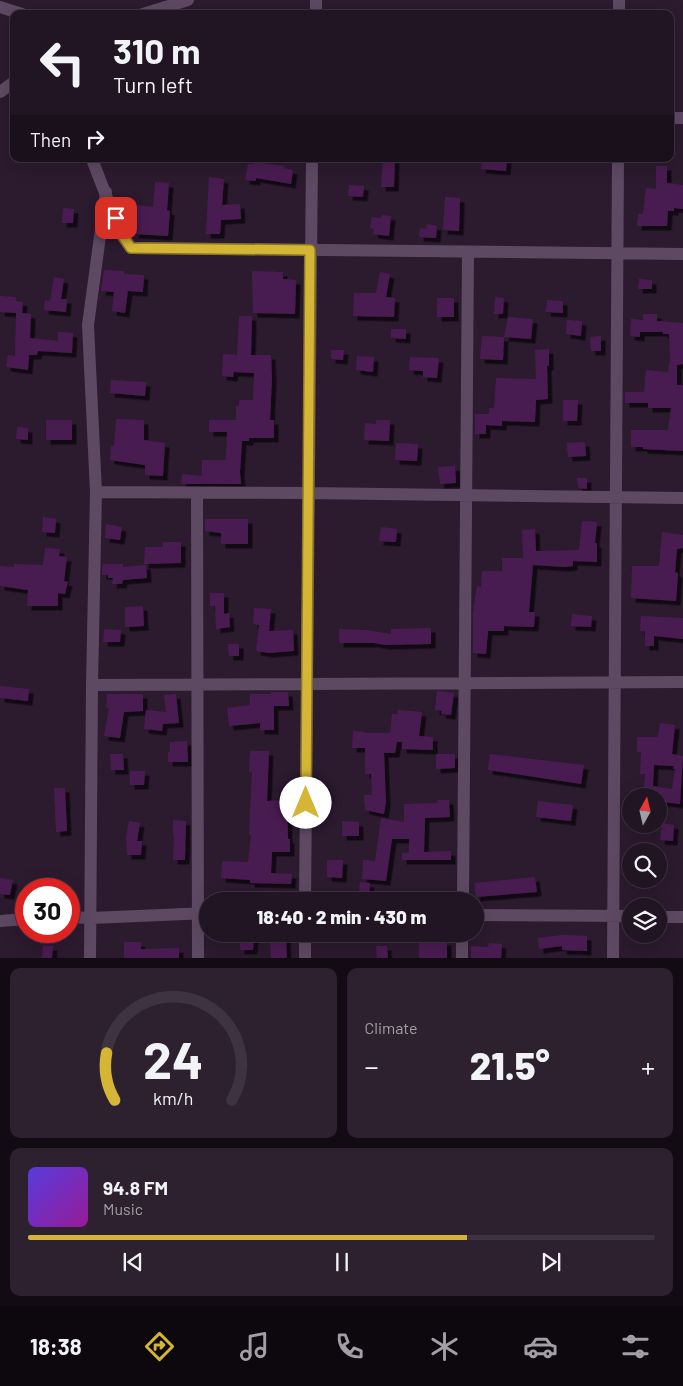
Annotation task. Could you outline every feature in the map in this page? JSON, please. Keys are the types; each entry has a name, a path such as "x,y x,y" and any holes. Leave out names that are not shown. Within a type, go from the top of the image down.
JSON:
{"street":[{"path":"156,10 188,0"},
{"path":"0,7 13,10"},
{"path":"93,162 120,232 131,248 683,254"},
{"path":"305,892 312,162"},
{"path":"613,958 618,162"},
{"path":"90,958 92,685 96,492 88,325 106,192"},
{"path":"463,892 468,252"},
{"path":"96,492 683,498"},
{"path":"197,493 198,684 203,892"},
{"path":"92,685 683,682"},
{"path":"80,918 199,913"},
{"path":"484,915 622,916"},
{"path":"667,917 683,917"},
{"path":"0,921 15,920"},
{"path":"198,958 200,942"},
{"path":"305,942 305,958"},
{"path":"462,942 462,958"}],"building":[{"path":"253,162 285,166 284,168 293,170 291,184 256,178 256,181 245,180 248,164 253,164"},
{"path":"383,162 395,162 394,187 381,187"},
{"path":"482,162 507,162 506,171 481,169"},
{"path":"656,166 667,166 667,183 683,185 683,209 674,208 674,211 668,211 667,226 637,226 638,214 643,214 646,188 656,189"},
{"path":"209,177 224,179 222,205 240,204 241,219 221,220 220,234 206,234"},
{"path":"155,182 169,183 167,210 170,211 168,236 134,234 137,205 153,207"},
{"path":"349,185 364,186 363,197 348,196"},
{"path":"445,197 460,198 459,231 443,230"},
{"path":"63,208 74,209 73,223 62,223"},
{"path":"382,215 391,216 389,236 373,234 374,229 370,228 372,217 381,218"},
{"path":"427,224 437,226 436,238 419,237 420,228 426,229"},
{"path":"104,270 144,275 143,292 128,291 125,313 112,311 114,292 101,291"},
{"path":"252,271 283,272 283,279 296,280 295,314 253,313"},
{"path":"380,272 390,274 386,297 395,298 394,317 353,316 354,293 376,293"},
{"path":"54,277 64,279 61,299 67,299 66,312 44,310 45,300 50,301"},
{"path":"639,279 652,280 652,289 638,289"},
{"path":"0,296 16,297 16,301 23,302 22,313 31,314 30,338 58,341 58,332 73,333 72,353 38,351 37,355 29,355 28,370 6,367 8,355 15,356 16,313 0,312"},
{"path":"495,297 504,298 503,314 494,314"},
{"path":"437,298 454,298 454,317 437,317"},
{"path":"547,300 563,301 563,313 546,312"},
{"path":"643,314 657,314 657,321 683,323 683,364 677,365 677,385 683,385 683,451 631,447 631,430 668,430 671,408 648,408 648,403 625,403 625,392 644,392 646,370 668,372 670,358 669,334 663,334 663,332 640,332 640,337 630,336 631,319 643,320"},
{"path":"239,316 252,316 251,355 271,355 270,420 274,420 274,438 249,438 249,441 242,441 241,484 181,484 182,474 202,476 202,460 226,460 227,432 209,432 209,420 236,420 236,406 239,406 239,400 253,400 254,373 234,372 233,377 222,376 223,354 237,355"},
{"path":"508,317 533,319 531,339 504,337"},
{"path":"567,320 582,321 581,336 566,334"},
{"path":"391,329 406,329 406,339 391,338"},
{"path":"482,336 504,337 503,360 480,359"},
{"path":"601,336 601,351 591,351 590,337"},
{"path":"549,349 549,366 547,366 548,399 536,400 535,422 502,421 502,426 486,425 486,434 475,434 475,414 489,414 489,408 494,408 496,378 536,379 535,350"},
{"path":"331,350 344,350 343,360 331,359"},
{"path":"357,356 374,357 373,372 356,370"},
{"path":"410,357 439,358 437,378 423,377 423,371 409,370"},
{"path":"111,380 146,382 145,396 110,393"},
{"path":"563,400 578,400 577,421 563,421"},
{"path":"116,419 144,420 144,440 165,443 163,476 145,475 145,465 110,460 111,446 114,446"},
{"path":"46,420 72,420 72,440 46,440"},
{"path":"376,420 390,420 389,441 364,440 365,423 376,424"},
{"path":"17,427 28,428 28,440 16,439"},
{"path":"585,442 586,456 568,457 567,443"},
{"path":"396,443 418,444 417,461 395,460"},
{"path":"455,466 456,483 440,484 438,467"},
{"path":"577,478 587,478 587,489 578,488"},
{"path":"43,517 56,519 55,533 42,532"},
{"path":"205,519 248,519 248,544 221,544 221,533 205,531"},
{"path":"582,521 597,522 595,543 597,543 597,562 573,561 573,566 564,567 533,565 529,612 535,612 534,627 504,626 504,631 488,631 486,654 473,653 473,612 477,586 481,587 482,571 502,571 502,558 523,558 522,530 535,529 536,551 579,550"},
{"path":"106,524 122,527 120,540 105,538"},
{"path":"381,527 397,529 396,542 379,541"},
{"path":"662,532 683,535 683,548 677,549 675,572 678,573 676,601 631,598 632,566 659,566"},
{"path":"163,542 181,542 181,563 144,564 145,547 163,547"},
{"path":"45,548 60,549 59,556 67,557 64,581 68,582 65,594 58,593 58,606 27,606 28,590 0,586 0,566 14,567 14,564 43,565"},
{"path":"103,564 123,564 123,567 146,565 147,578 123,580 122,584 112,584 113,578 108,578 108,575 102,575"},
{"path":"210,593 224,593 224,614 229,613 230,627 216,629 215,606 210,606"},
{"path":"143,606 144,626 125,627 125,607"},
{"path":"254,608 271,609 269,631 293,630 294,651 269,653 256,651 259,625 253,624"},
{"path":"572,614 592,616 591,627 571,626"},
{"path":"641,616 683,618 683,639 654,636 654,646 645,646 645,631 640,631"},
{"path":"431,628 431,644 339,643 339,629 366,630 391,634 391,629"},
{"path":"104,629 121,630 120,642 103,642"},
{"path":"228,644 239,644 239,656 229,656"},
{"path":"0,686 29,689 28,701 0,698"},
{"path":"437,691 454,693 451,715 441,714 442,711 435,710"},
{"path":"271,692 288,692 289,706 274,706 274,730 260,730 260,723 229,726 227,708 250,705 250,694 271,694"},
{"path":"107,694 143,694 143,711 124,712 120,738 104,736 109,708 106,708"},
{"path":"176,694 179,723 163,724 162,731 144,729 146,710 166,712 164,695"},
{"path":"398,710 422,712 419,736 433,737 433,750 402,749 402,742 397,742 395,753 384,753 386,802 384,814 365,810 364,795 372,795 371,774 365,774 365,748 352,748 353,731 390,733 392,714 398,714"},
{"path":"660,723 675,725 672,754 683,756 680,804 668,803 668,788 672,789 674,766 654,765 653,786 666,788 644,788 645,774 640,774 641,752 637,752 637,737 658,737"},
{"path":"187,741 188,762 168,762 170,742"},
{"path":"250,751 269,751 267,801 287,800 290,852 272,852 271,873 292,874 291,884 250,883 250,880 221,878 222,861 248,862 251,835 249,834 252,772 249,772"},
{"path":"110,754 123,754 124,770 111,770"},
{"path":"436,754 455,754 455,768 436,769"},
{"path":"490,754 584,765 581,784 488,770"},
{"path":"130,771 145,771 144,785 130,785"},
{"path":"54,788 65,788 67,831 56,832"},
{"path":"437,800 449,800 450,817 425,818 424,852 451,851 451,860 402,860 402,853 409,853 409,839 392,839 386,881 362,879 363,860 375,861 381,818 404,822 404,804 438,803"},
{"path":"538,801 573,805 571,821 536,817"},
{"path":"173,820 186,821 185,860 173,860"},
{"path":"129,821 140,823 137,841 142,841 141,855 127,855 126,837"},
{"path":"342,821 359,822 359,836 342,836"},
{"path":"668,824 674,825 673,841 660,840 661,833 668,832"},
{"path":"327,860 343,860 342,878 327,877"},
{"path":"535,877 537,892 484,896 484,892 475,892 474,883"},
{"path":"0,878 13,880 10,895 0,894"},
{"path":"360,882 370,883 370,892 359,892"},
{"path":"563,935 587,936 587,951 562,950 562,946 539,949 538,938"},
{"path":"124,942 141,942 141,949 179,948 179,958 124,958"},
{"path":"240,942 254,942 253,950 240,950"},
{"path":"270,942 286,942 287,958 271,958"},
{"path":"419,942 447,942 447,958 419,958"},
{"path":"489,943 502,944 501,958 471,958 471,946 488,947"},
{"path":"43,946 53,946 52,958 42,958"},
{"path":"376,946 387,946 388,958 377,958"}],"route":[{"path":"116,218 120,232 131,248 310,250 306,803"}]}
